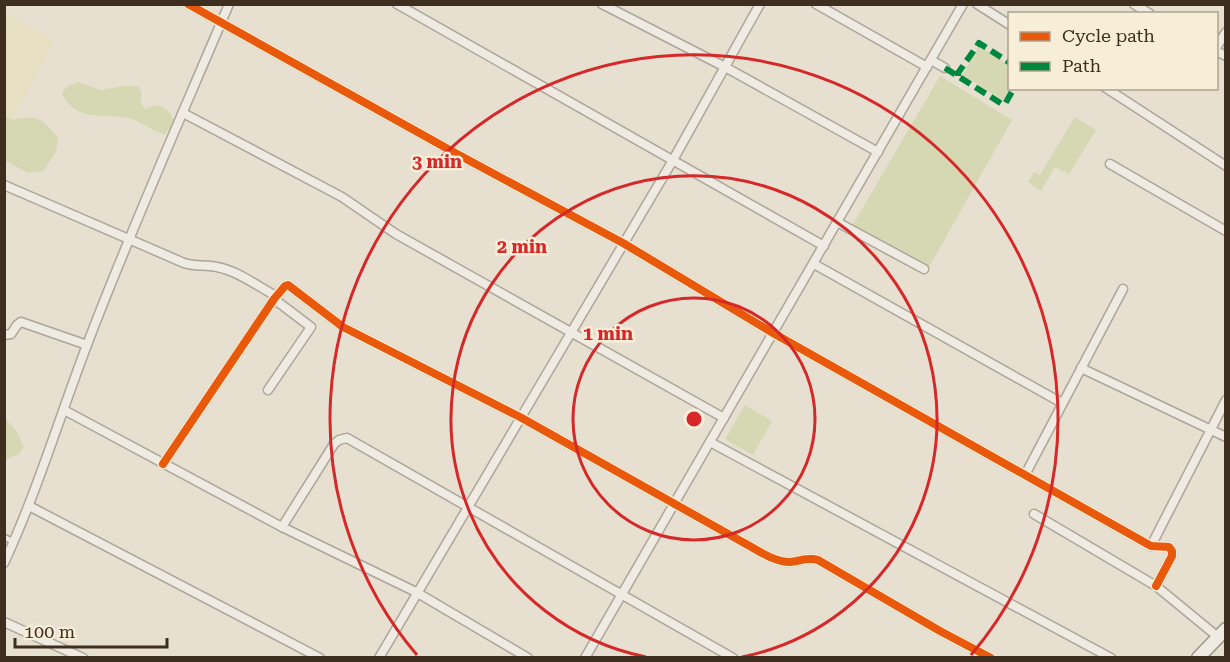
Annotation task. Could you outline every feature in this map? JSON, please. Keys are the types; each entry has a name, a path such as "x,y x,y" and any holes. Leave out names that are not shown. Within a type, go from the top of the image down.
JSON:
{"main road":[{"path":"1198,657 1222,633"}],"street":[{"path":"188,4 457,154 623,243 773,333 1151,546 1168,547 1172,551 1170,561 1156,586"},
{"path":"4,563 29,506 87,345 129,239 229,4"},
{"path":"397,4 824,246"},
{"path":"602,4 725,67 878,152"},
{"path":"379,657 673,160 760,4"},
{"path":"816,4 929,64 945,68"},
{"path":"585,657 963,4"},
{"path":"977,4 1008,25"},
{"path":"1134,4 1147,12"},
{"path":"1218,46 1226,32"},
{"path":"1109,90 1226,166"},
{"path":"183,113 342,196 396,234 724,418"},
{"path":"1110,164 1226,231"},
{"path":"4,185 186,264 230,270 275,297 311,327 268,390"},
{"path":"837,222 924,269"},
{"path":"814,264 1062,402"},
{"path":"163,464 275,297 285,285 288,285 343,327 520,417 773,558 788,562 809,558 818,560 940,631 991,657"},
{"path":"1025,475 1123,289"},
{"path":"4,335 11,334 19,322 25,322 87,345"},
{"path":"1081,368 1226,437"},
{"path":"1151,546 1226,400"},
{"path":"64,410 282,527 416,592 528,657"},
{"path":"282,527 334,444 346,438 733,657"},
{"path":"710,442 1111,657"},
{"path":"29,506 320,657"},
{"path":"1034,514 1156,586 1222,633"},
{"path":"4,622 83,657"}],"lane":[{"path":"4,537 14,542"}],"shaded area":[{"path":"5,12 54,41 12,120 5,116"}],"green space":[{"path":"980,46 1008,65 1008,90 1010,90 1003,100 962,75"},
{"path":"940,76 1012,120 929,267 852,226"},
{"path":"79,82 101,90 139,86 142,96 140,102 145,109 156,105 164,108 172,116 172,125 165,134 135,120 80,112 62,94 66,87"},
{"path":"5,116 12,120 27,117 38,119 48,126 58,138 56,152 43,171 28,173 5,161"},
{"path":"1075,117 1096,130 1069,174 1055,167 1041,191 1028,182 1034,172 1040,175"},
{"path":"745,405 772,421 753,455 725,439"},
{"path":"4,417 17,432 24,447 19,454 5,460"}],"marked path":[{"path":"958,76 979,43 1008,62"},
{"path":"945,68 1002,104 1005,104 1013,90"}],"cycle path":[{"path":"188,4 457,154 623,243 773,333 1151,546 1169,547 1172,556 1156,586"},
{"path":"163,464 274,299 288,285 343,327 520,417 761,553 784,562 818,560 991,658"}]}
